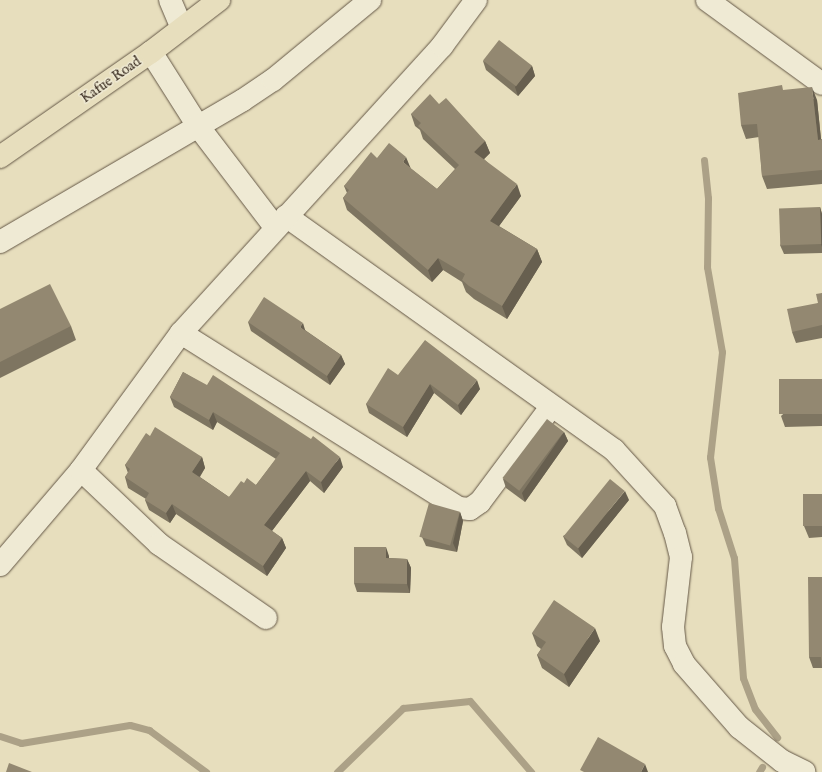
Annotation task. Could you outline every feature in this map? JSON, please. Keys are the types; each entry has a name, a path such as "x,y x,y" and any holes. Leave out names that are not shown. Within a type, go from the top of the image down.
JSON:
{"highway":[{"name":"Kafue Road","path":"0,157 151,52 219,0"}],"street":[{"path":"170,0 182,28"},
{"path":"0,242 198,126 273,80 370,0"},
{"path":"0,565 81,470 180,333 442,46 476,0"},
{"path":"707,0 822,84"},
{"path":"151,52 198,126 280,222 614,450 665,506 681,558 673,627 675,646 684,664 739,727 782,760 805,772"},
{"path":"180,333 459,508 470,509 480,502 551,407"},
{"path":"81,470 159,544 266,618"}],"building":[{"path":"499,40 532,66 516,86 483,60"},
{"path":"782,85 783,90 812,87 818,140 822,139 822,170 762,176 757,124 741,125 738,93"},
{"path":"430,94 439,104 446,98 485,141 474,152 517,184 490,221 537,249 502,306 469,286 462,280 465,274 438,258 428,270 343,198 349,190 344,186 371,152 377,158 389,143 406,157 403,162 437,189 459,165 418,126 421,123 411,114"},
{"path":"820,207 821,244 780,245 779,208"},
{"path":"50,284 71,326 0,362 0,309"},
{"path":"822,293 822,325 792,332 787,309 818,303 816,294"},
{"path":"264,297 303,323 300,327 341,355 327,376 248,322"},
{"path":"425,340 477,380 458,405 430,384 403,427 366,404 388,368 398,375"},
{"path":"183,372 207,385 213,375 311,439 313,436 340,457 321,482 306,471 264,525 282,538 263,566 172,504 166,513 145,500 149,493 125,477 130,469 125,465 146,433 150,436 155,427 202,457 192,472 229,497 241,481 244,483 247,478 256,485 280,453 213,412 209,420 170,397"},
{"path":"779,379 822,379 822,414 779,414"},
{"path":"547,419 564,432 519,491 502,478"},
{"path":"610,479 625,491 578,548 563,537"},
{"path":"803,494 822,494 822,526 803,526"},
{"path":"429,503 460,512 450,545 419,537"},
{"path":"354,547 386,547 386,558 407,559 407,584 354,583"},
{"path":"808,577 822,577 822,668 821,657 809,657"},
{"path":"554,600 595,628 564,674 537,655 546,642 532,633"},
{"path":"598,737 645,764 641,772 584,772 580,770"},
{"path":"9,763 32,772 6,772"}],"waterway":[{"path":"704,160 708,198 707,267 722,352 710,457 718,508 734,558 743,678 755,709 777,737"},
{"path":"337,772 403,708 470,701 531,772"},
{"path":"0,736 21,743 130,725 149,730 206,772"},
{"path":"759,772 762,767"}]}
